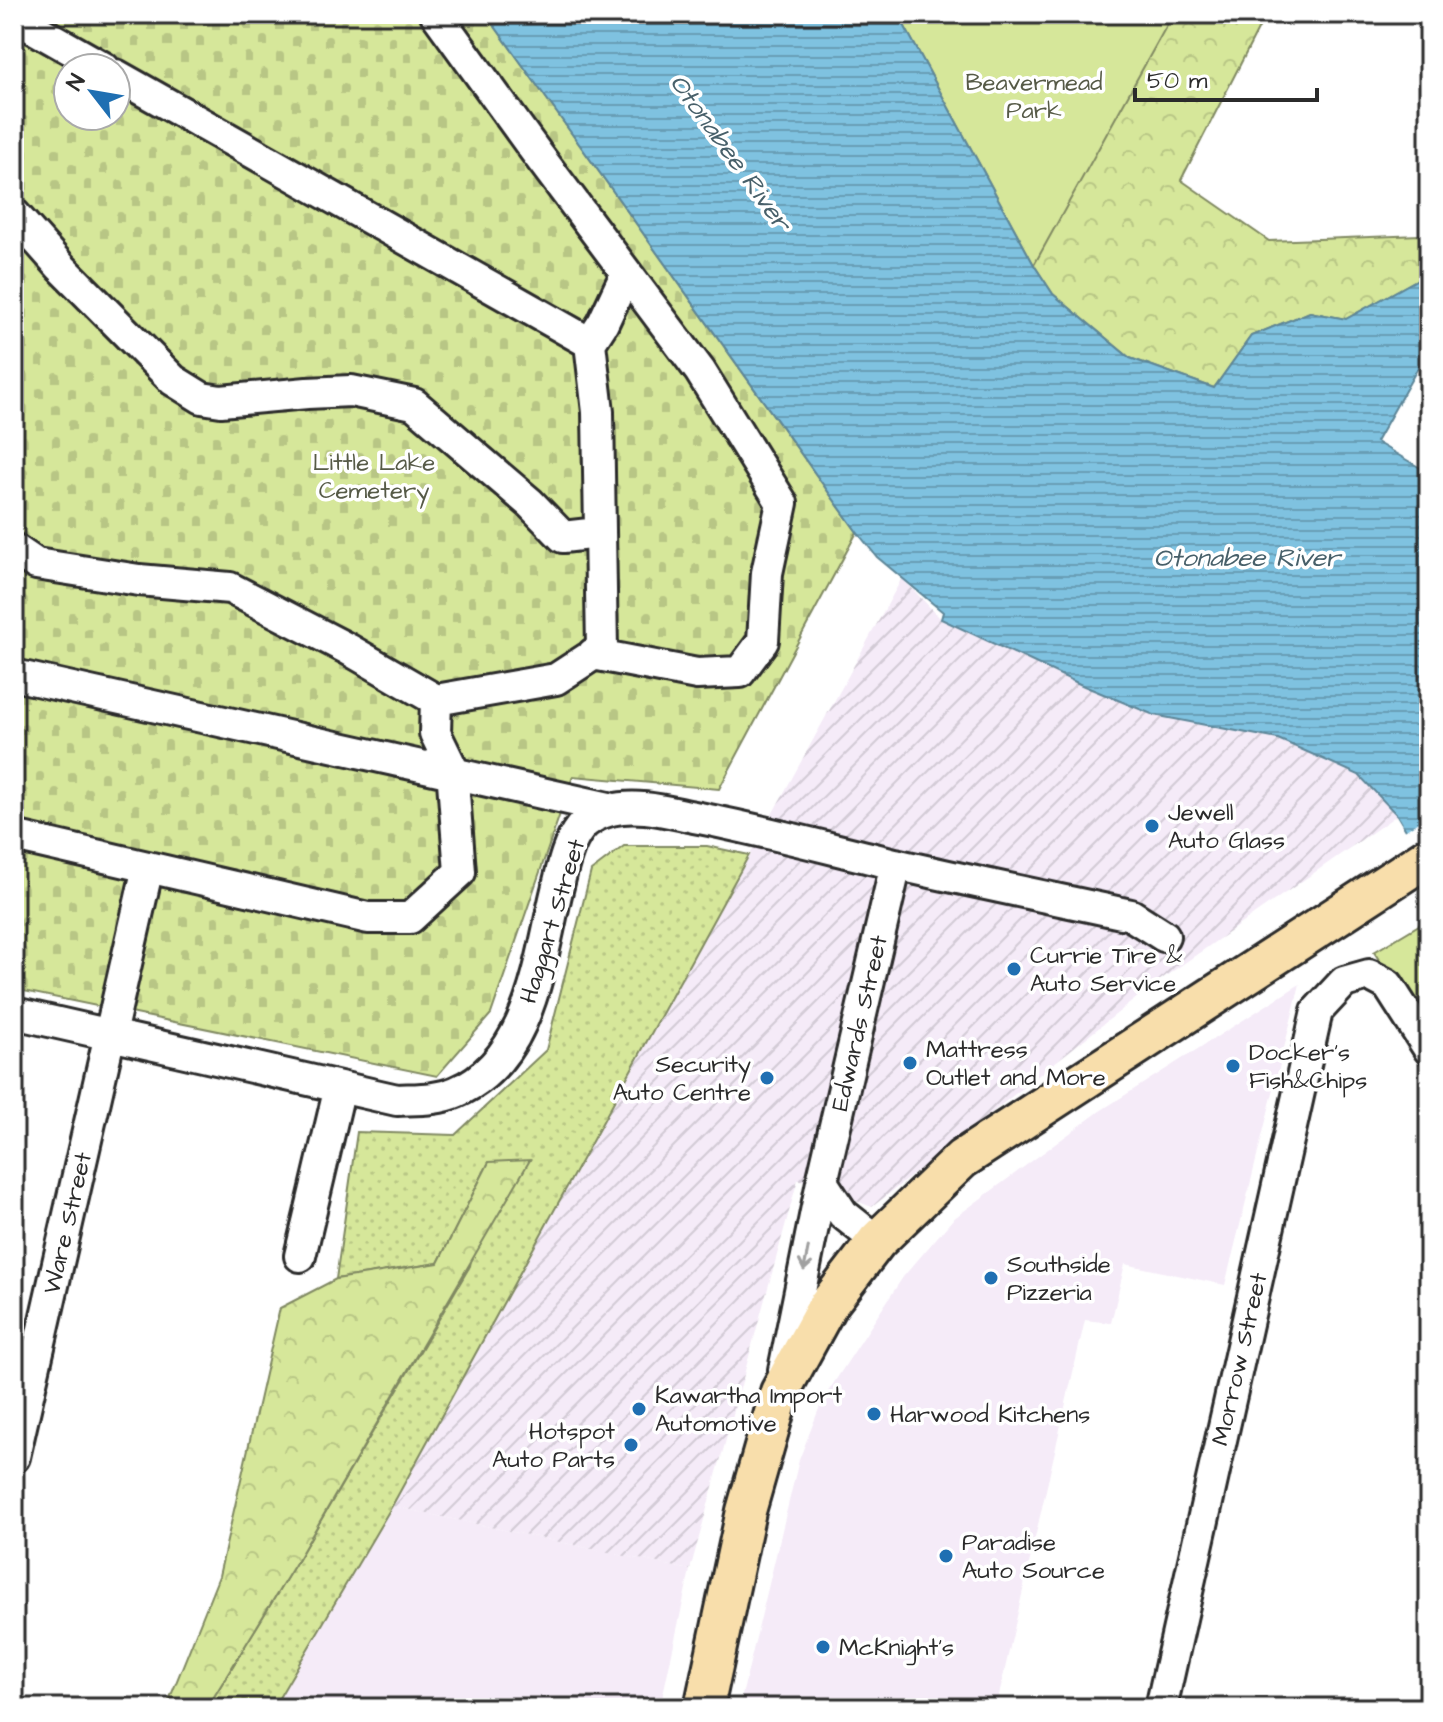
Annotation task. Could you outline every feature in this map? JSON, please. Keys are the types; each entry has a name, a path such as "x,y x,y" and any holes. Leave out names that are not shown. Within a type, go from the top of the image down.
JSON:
{"main road":[{"path":"704,1708 746,1511 780,1392 827,1306 877,1241 962,1159 1429,856"}],"street":[{"path":"436,14 700,371 782,503 767,573 763,641 740,672 697,674 593,654"},
{"path":"14,17 76,52"},
{"path":"132,84 590,343"},
{"path":"14,214 61,267 173,380 202,398 221,401 351,391 414,404 530,503 563,537 598,533"},
{"path":"14,549 36,564 139,580 230,588 348,649 436,700 556,679 602,649 598,412 590,343 626,274"},
{"path":"14,675 613,809 646,808 743,827 1131,915 1164,936"},
{"path":"14,836 368,918 410,918 460,872 452,772 435,733 436,700"},
{"name":"Haggart Street","path":"14,1013 397,1100 453,1094 486,1075 512,1042 531,997 561,871 573,839 580,827 593,816 613,809"},
{"name":"Edwards Street","path":"780,1392 822,1182 896,864"},
{"name":"Ware Street","path":"14,1457 148,867"},
{"name":"Morrow Street","path":"1161,1708 1317,1011 1344,982 1369,975 1388,985 1429,1049"},
{"path":"300,1256 340,1087"},
{"path":"822,1182 843,1214 877,1241"}],"shaded area":[{"path":"902,578 941,619 1154,715 1278,739 1359,775 1397,815 1153,985 872,1207 798,1179 690,1570 392,1506"},
{"path":"1300,984 1225,1285 1125,1264 1111,1323 1085,1320 996,1708 739,1708 799,1460 822,1401 903,1277 953,1219 1100,1111"},
{"path":"392,1506 690,1570 660,1708 273,1708"}],"green space":[{"name":"Little Lake Cemetery","path":"14,14 486,14 857,532 719,789 573,776 491,1014 437,1076 14,989"},
{"name":"Beavermead Park","path":"898,14 1173,14 1034,265"},
{"path":"1025,14 1266,14 1181,180 1269,241 1420,235 1429,245 1429,273 1346,319 1310,312 1251,336 1214,388 1130,358 1053,294 947,105"},
{"path":"624,846 707,846 749,855 392,1506 273,1708 207,1708 470,1266 489,1162 438,1263 336,1279 357,1132 455,1135 546,1050 591,871"},
{"path":"1429,919 1429,1037 1374,952"},
{"path":"530,1160 294,1566 207,1708 166,1708 219,1576 280,1308 336,1279 438,1263 489,1162"}],"water":[{"name":"Otonabee River","path":"486,14 898,14 1034,265 1053,294 1130,358 1214,388 1251,336 1310,312 1346,319 1429,273 1429,348 1376,442 1429,473 1429,869 1397,815 1359,775 1278,739 1154,715 941,619 943,612 877,557 857,532"}],"pier":[{"path":"1429,815 1429,873 1403,832"}],"place":[{"name":"Jewell Auto Glass","path":"1152,826"},
{"name":"Currie Tire & Auto Service","path":"1014,969"},
{"name":"Mattress Outlet and More","path":"910,1063"},
{"name":"Docker's Fish&Chips","path":"1233,1066"},
{"name":"Security Auto Centre","path":"767,1078"},
{"name":"Southside Pizzeria","path":"991,1278"},
{"name":"Kawartha Import Automotive","path":"639,1409"},
{"name":"Harwood Kitchens","path":"874,1414"},
{"name":"Hotspot Auto Parts","path":"631,1445"},
{"name":"Paradise Auto Source","path":"946,1556"},
{"name":"McKnight's","path":"823,1647"}]}
